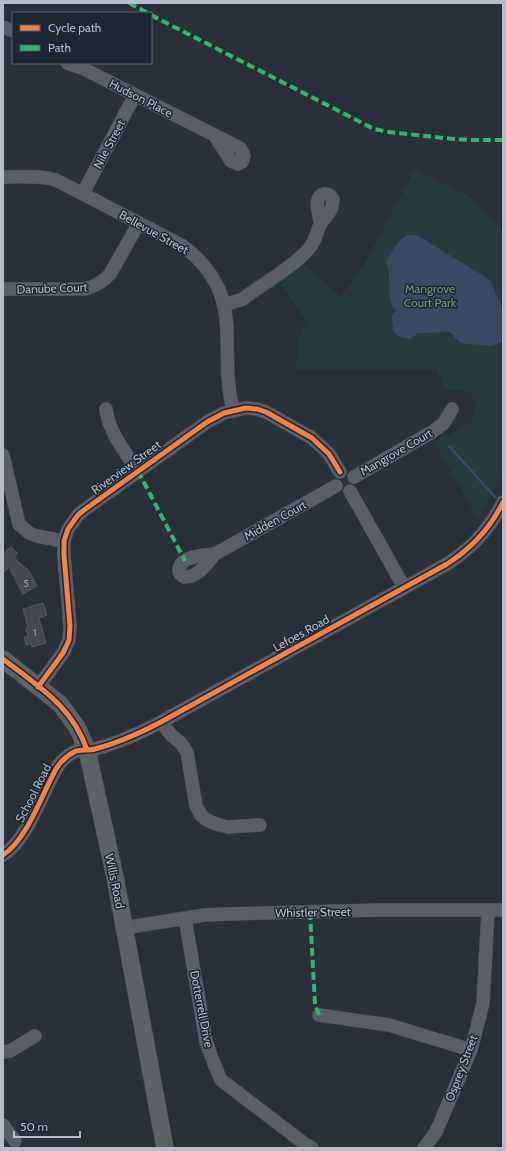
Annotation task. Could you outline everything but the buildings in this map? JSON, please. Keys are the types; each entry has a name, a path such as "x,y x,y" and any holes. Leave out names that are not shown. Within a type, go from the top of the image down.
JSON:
{"main road":[{"name":"Willis Road","path":"3,659 52,697 67,712 77,727 87,750 124,928 163,1144"}],"street":[{"path":"3,27 12,32"},
{"name":"Hudson Place","path":"70,64 82,68 215,136"},
{"name":"Nile Street","path":"83,193 135,95"},
{"name":"Bellevue Street","path":"3,177 46,177 61,182 183,246 200,261 218,287 224,305 228,342 228,385 233,410"},
{"name":"Danube Court","path":"3,289 85,289 95,286 110,274 139,223"},
{"path":"224,305 243,299 301,257 311,247 321,224"},
{"name":"Riverview Street","path":"38,687 63,652 70,634 64,555 64,540 68,529 84,510 138,471 207,422 233,410 246,408 261,410 303,433 324,448 340,472"},
{"path":"106,409 107,418 112,431 138,471"},
{"name":"Mangrove Court","path":"354,477 432,432 444,423 452,409"},
{"path":"3,455 19,524 29,533 37,536 64,540"},
{"path":"346,471 354,477 354,486 350,491 343,492 337,489 334,480 340,472 346,471"},
{"name":"Midden Court","path":"215,554 336,486"},
{"path":"350,491 404,587"},
{"name":"Lefoes Road","path":"87,750 129,737 161,722 446,564 469,548 485,532 503,502"},
{"path":"161,722 166,730 181,743 187,752 196,806 205,820 228,827 260,825"},
{"name":"School Road","path":"3,855 9,851 21,838 60,763 66,757 77,751 87,750"},
{"name":"Whistler Street","path":"124,928 185,918 234,914 380,910 503,910"},
{"name":"Osprey Street","path":"424,1148 436,1132 471,1050 483,1003 488,910"},
{"name":"Dotterrell Drive","path":"185,918 206,1041 212,1061 221,1080 306,1147"},
{"path":"319,1015 389,1025 471,1050"},
{"path":"3,1052 10,1051 35,1036"},
{"path":"3,1124 15,1141"}],"green space":[{"name":"Mangrove Court Park","path":"415,169 469,196 503,229 503,469 489,502 478,520 435,443 471,422 476,404 471,393 444,388 437,370 292,370 297,363 297,344 306,321 280,283 305,265 340,296 352,283 362,268"}],"water":[{"path":"407,235 417,235 490,280 503,310 503,342 491,346 460,343 450,332 418,333 410,339 397,335 393,329 392,316 396,310 390,300 389,275 386,262 398,242"}],"waterway":[{"path":"449,446 496,498"}],"marked path":[{"path":"129,3 146,12"},
{"path":"152,16 374,129 453,139 503,140"},
{"path":"138,471 185,561"},
{"path":"310,912 315,1004 319,1015"}],"cycle path":[{"path":"38,687 63,653 69,640 70,626 64,555 64,541 68,529 78,515 84,510 207,422 224,413 246,408 266,412 312,438 329,454 340,472"},
{"path":"3,855 12,848 27,828 56,769 69,755 76,751 92,750 112,744 153,726 447,564 480,537 498,512 503,502"},
{"path":"3,659 53,698 73,721 87,750"}]}
